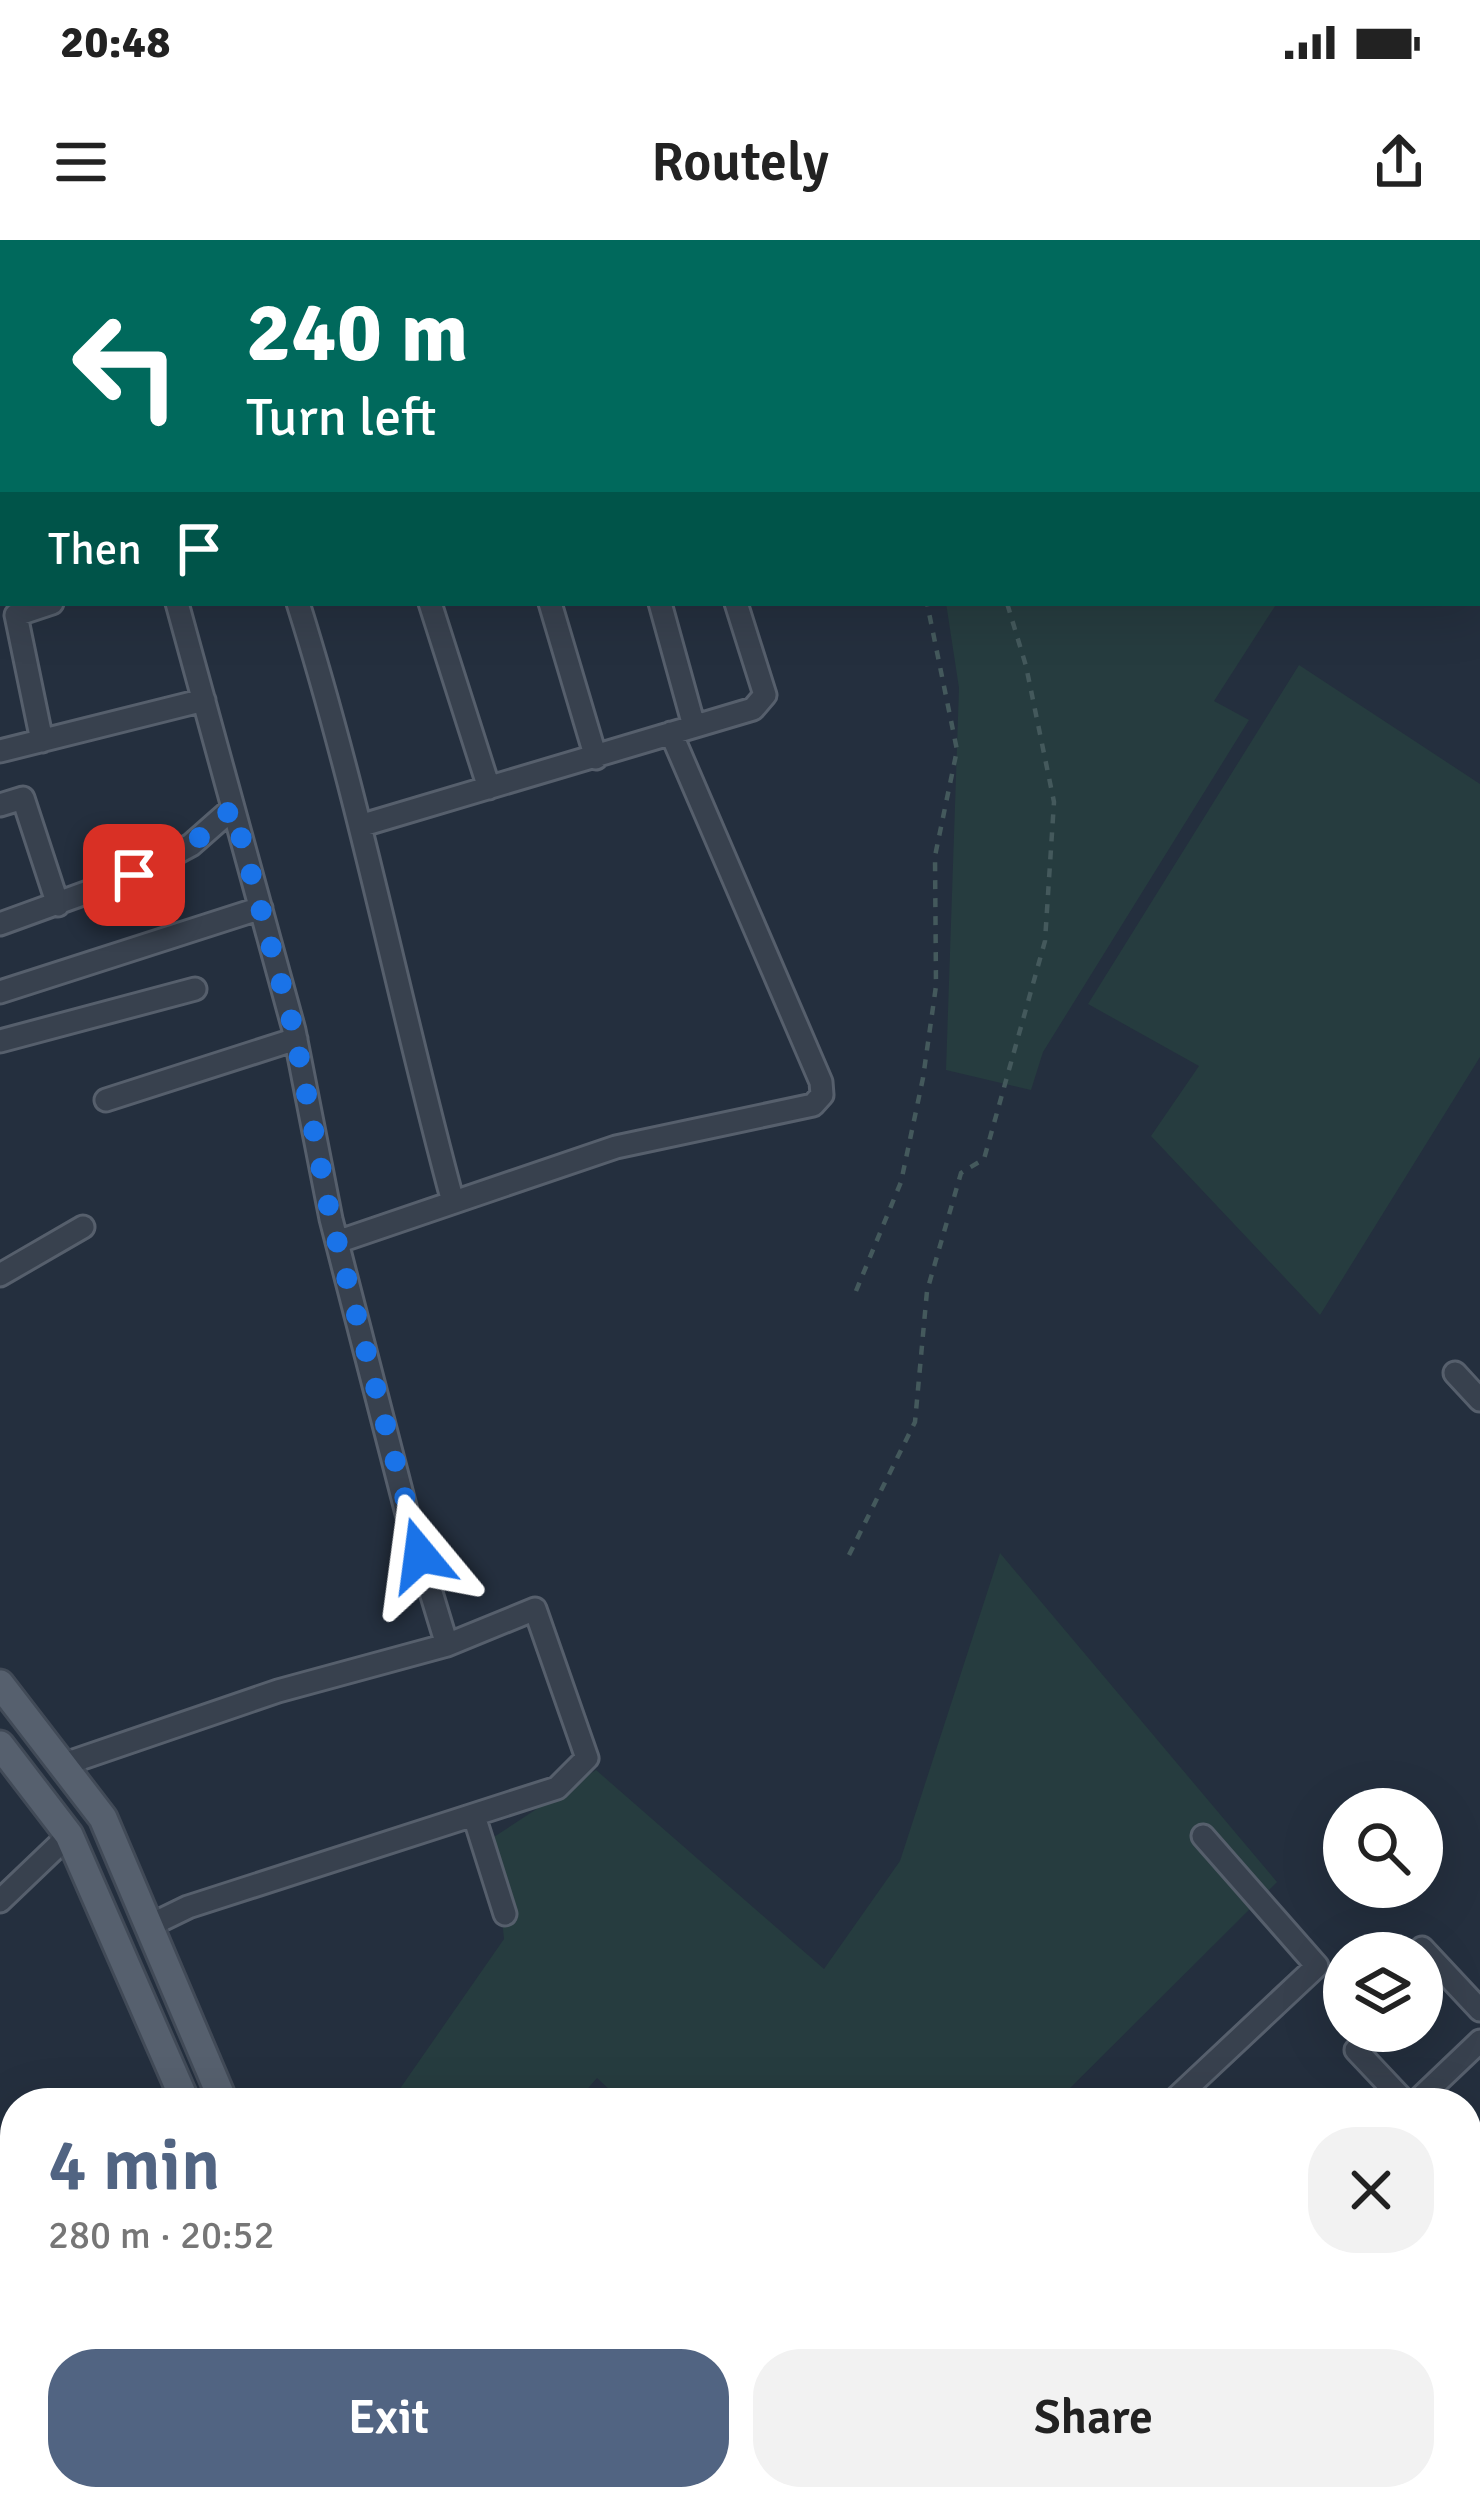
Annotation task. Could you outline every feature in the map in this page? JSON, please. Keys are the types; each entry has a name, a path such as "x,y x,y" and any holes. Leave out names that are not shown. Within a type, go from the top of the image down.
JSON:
{"main road":[{"path":"0,1684 103,1819 218,2088"},
{"path":"0,1744 69,1834 179,2088"}],"street":[{"path":"42,741 8,617 43,606"},
{"path":"178,606 296,1039 337,1242 406,1510 447,1645"},
{"path":"299,606 363,825 406,1029 453,1202"},
{"path":"431,606 489,788"},
{"path":"551,606 596,758"},
{"path":"337,1242 616,1147 812,1105 822,1095 821,1082 682,729 661,606"},
{"path":"363,825 753,709 765,694 737,606"},
{"path":"0,751 204,700"},
{"path":"0,805 23,798 58,905"},
{"path":"0,924 134,875 191,845 233,808"},
{"path":"0,992 261,908"},
{"path":"0,1041 195,988"},
{"path":"106,1100 296,1039"},
{"path":"0,1275 83,1226"},
{"path":"1455,1373 1480,1400"},
{"path":"62,1765 278,1691 447,1645 535,1609 587,1758 556,1788 188,1907 148,1926"},
{"path":"474,1816 505,1914"},
{"path":"0,1901 69,1834"},
{"path":"1187,2088 1317,1966 1203,1836"},
{"path":"1443,1970 1480,2010"},
{"path":"1431,2088 1480,2041"},
{"path":"1357,2052 1392,2088"}],"path":[{"path":"856,1291 901,1182 936,986 935,856 957,750 928,606"},
{"path":"850,1555 915,1422 927,1292 961,1172 984,1159 1046,941 1054,802 1026,666 1008,606"}],"green space":[{"path":"946,606 1275,606 1214,701 1249,720 1043,1052 1031,1090 946,1070 959,688"},
{"path":"1299,665 1480,784 1480,1057 1320,1315 1151,1136 1199,1066 1088,1004"},
{"path":"1000,1553 1277,1882 1070,2088 608,2088 597,2078 588,2088 400,2088 504,1939 494,1837 596,1770 824,1969 900,1861"}],"route":[{"path":"134,875 191,845 233,808 294,1030 331,1219 420,1555"}]}
